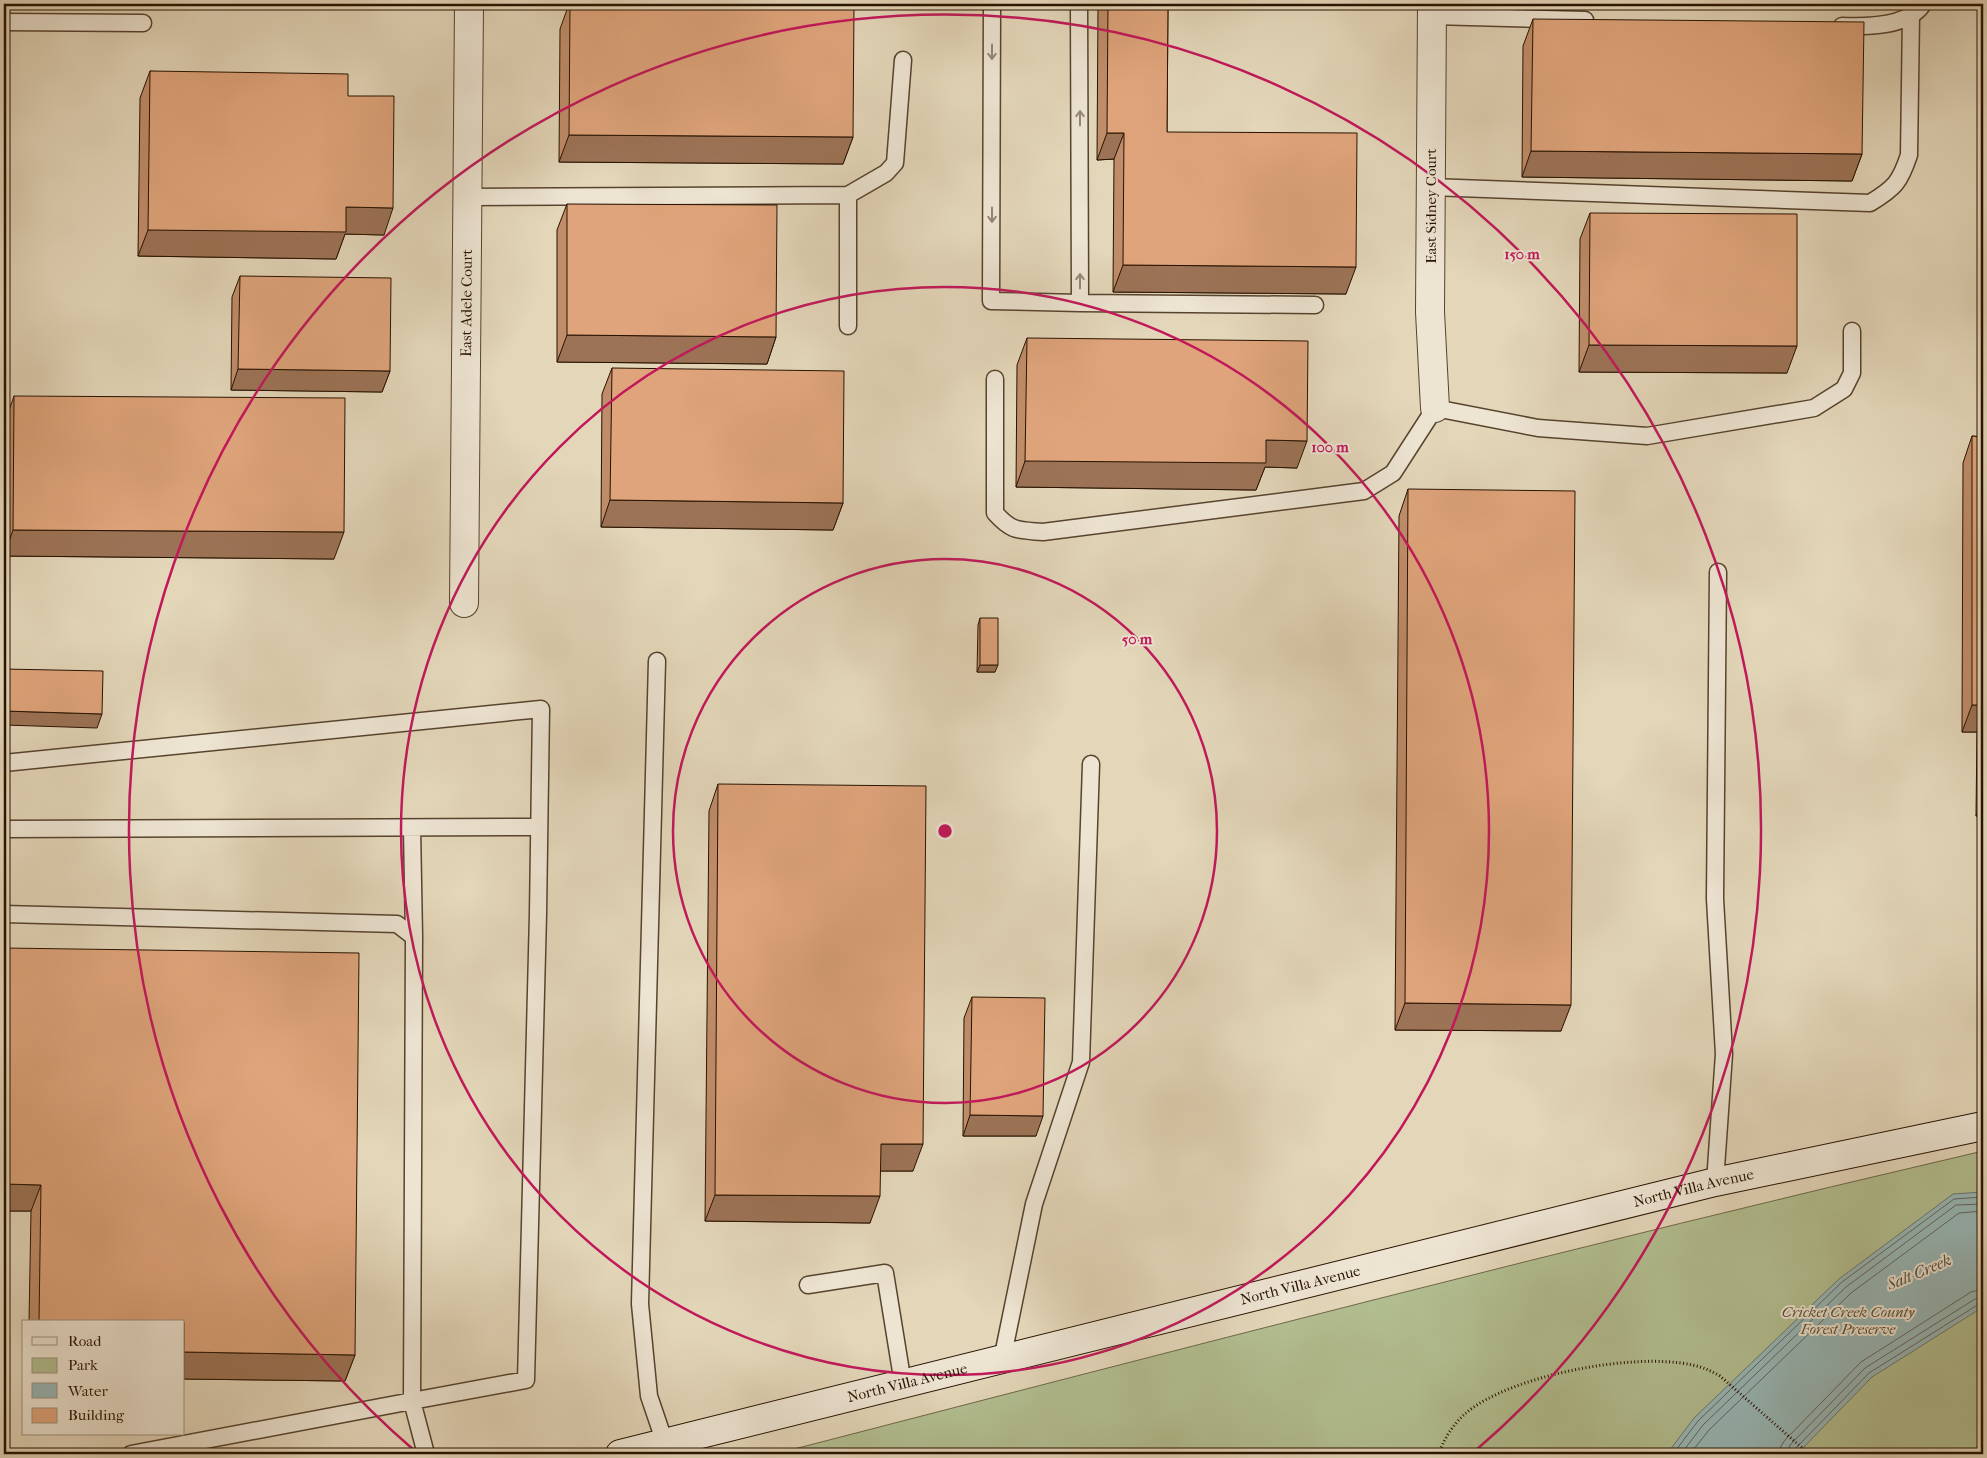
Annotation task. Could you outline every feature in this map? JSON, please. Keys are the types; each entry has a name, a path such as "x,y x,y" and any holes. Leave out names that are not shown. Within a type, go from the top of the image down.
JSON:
{"main road":[{"name":"East Adele Court","path":"464,603 469,4"},
{"name":"East Sidney Court","path":"1432,10 1430,312 1435,408"},
{"name":"North Villa Avenue","path":"620,1454 1715,1182 1983,1126"}],"lane":[{"path":"992,4 991,302 1315,305"},
{"path":"1079,4 1080,303"},
{"path":"1825,26 1855,27 1895,22 1918,12 1923,4"},
{"path":"1432,10 1599,20"},
{"path":"1431,187 1870,202 1891,191 1903,172 1909,155 1911,15"},
{"path":"4,22 142,22"},
{"path":"468,197 848,195 886,173 895,163 903,60"},
{"path":"848,195 848,326"},
{"path":"995,379 995,513 1007,526 1021,530 1042,532 1364,491 1393,473 1435,408 1538,428 1647,436 1814,408 1844,390 1852,373 1852,331"},
{"path":"1715,1182 1724,1054 1715,898 1718,572"},
{"path":"656,661 640,1304 649,1396 666,1443"},
{"path":"4,763 541,709 526,1380 131,1454"},
{"path":"1002,1360 1034,1204 1082,1062 1091,764"},
{"path":"4,829 539,827"},
{"path":"412,828 414,937 412,1401 426,1454"},
{"path":"4,914 397,924 414,937"},
{"path":"808,1286 885,1273 903,1384"}],"path":[{"path":"1439,1454 1451,1430 1465,1414 1486,1400 1535,1379 1596,1367 1659,1361 1691,1364 1720,1376 1809,1454"}],"green space":[{"name":"Cricket Creek County Forest Preserve","path":"1983,1151 1983,1454 775,1454 1227,1337 1680,1223"}],"water":[{"name":"Salt Creek","path":"1983,1192 1983,1307 1872,1377 1797,1454 1667,1454 1694,1418 1839,1279 1953,1194"}],"building":[{"path":"570,4 854,5 853,137 569,135"},
{"path":"1108,4 1168,4 1167,132 1357,133 1356,267 1123,265 1124,133 1107,133"},
{"path":"1533,19 1864,22 1862,154 1531,151"},
{"path":"150,71 348,74 348,96 394,96 393,208 346,207 346,232 148,230"},
{"path":"567,204 777,205 776,337 567,335"},
{"path":"1590,213 1797,214 1797,346 1589,345"},
{"path":"240,276 391,278 390,371 238,369"},
{"path":"1027,338 1308,341 1307,441 1266,440 1266,463 1025,461"},
{"path":"612,368 844,371 843,503 610,500"},
{"path":"14,396 345,398 344,532 13,530"},
{"path":"1972,436 1983,437 1983,705 1972,705"},
{"path":"1408,489 1575,491 1571,1005 1405,1003"},
{"path":"980,618 998,618 998,665 980,665"},
{"path":"4,669 103,671 102,714 4,711"},
{"path":"718,784 926,786 923,1144 881,1144 880,1196 715,1195"},
{"path":"4,948 359,953 355,1355 185,1352 185,1320 39,1320 41,1185 4,1184"},
{"path":"972,997 1045,998 1043,1116 970,1115"}]}
